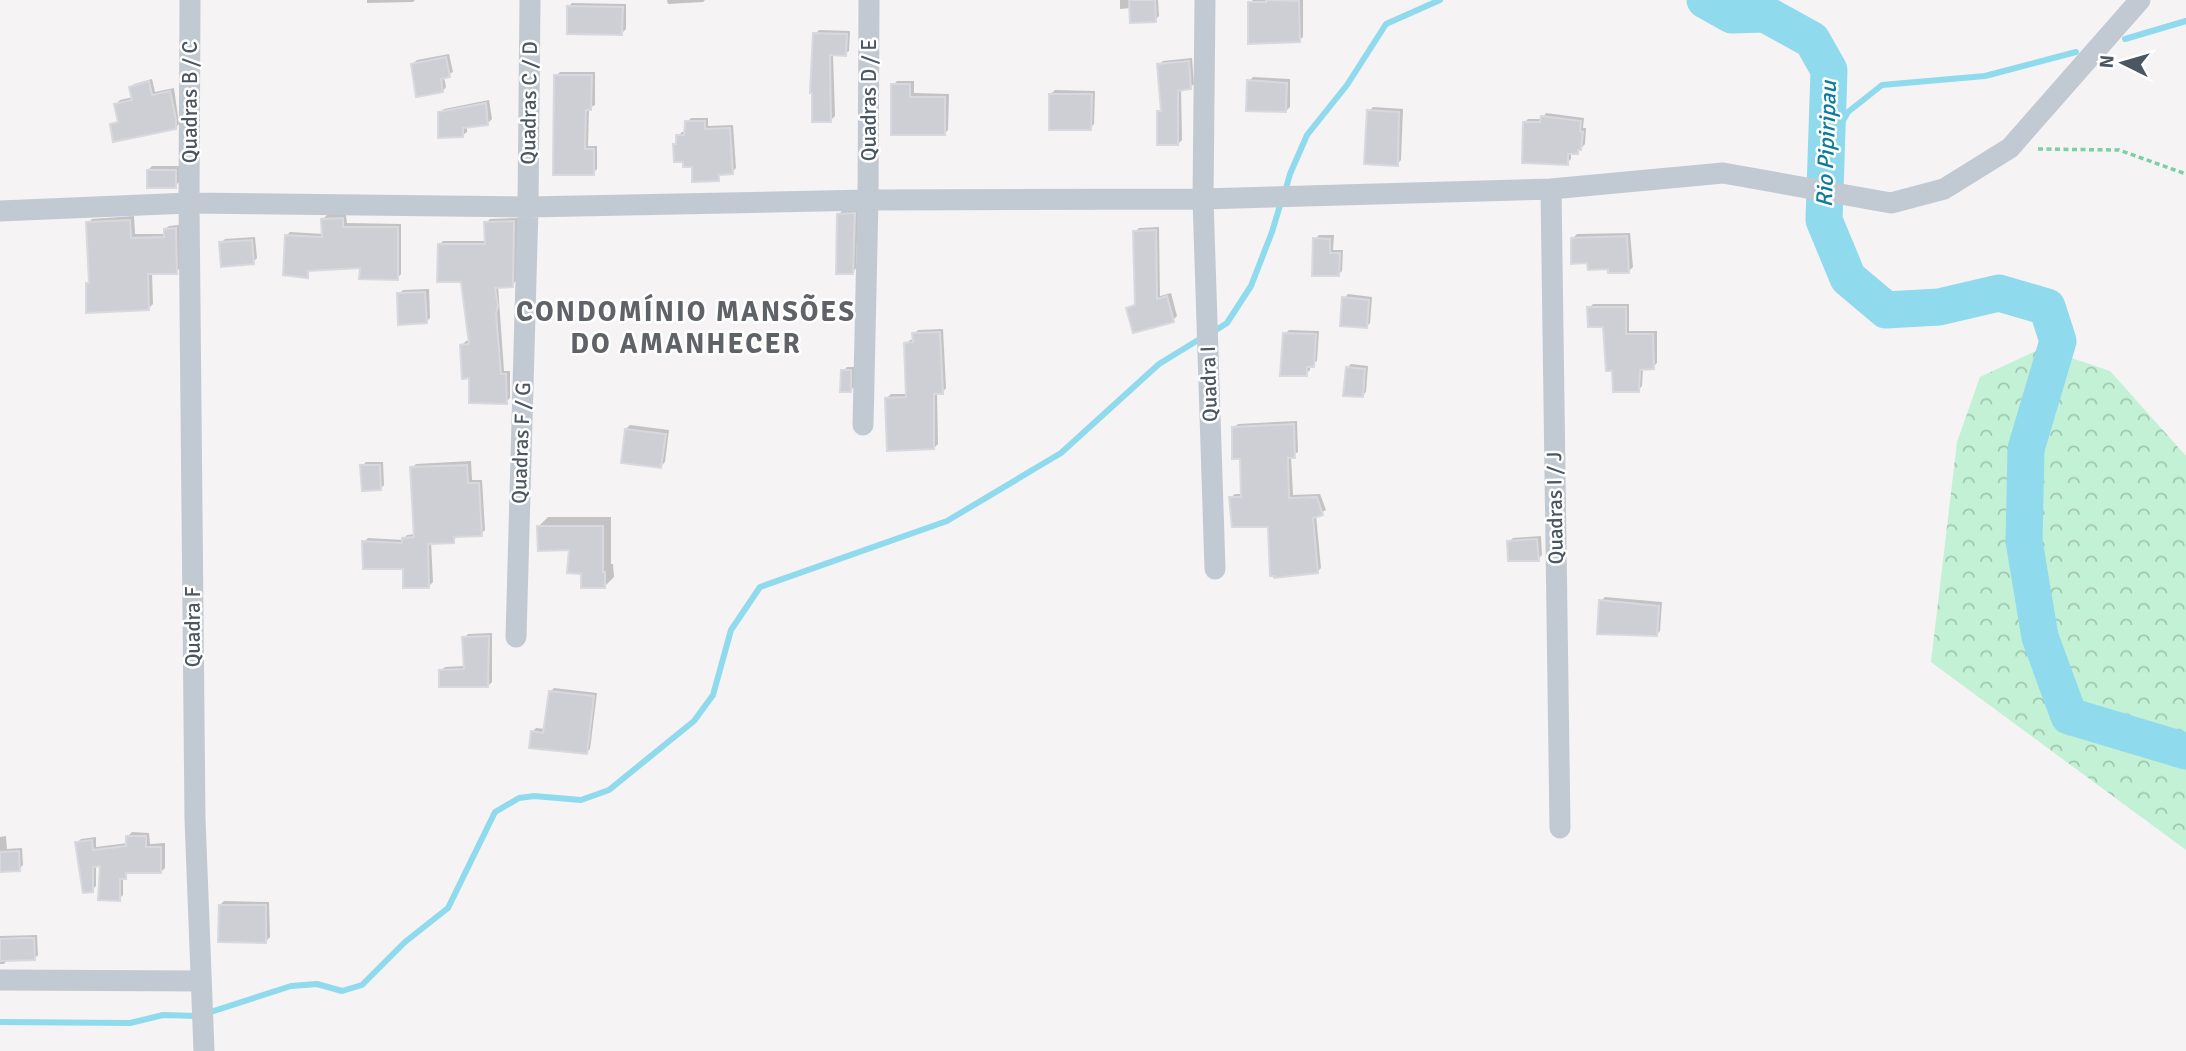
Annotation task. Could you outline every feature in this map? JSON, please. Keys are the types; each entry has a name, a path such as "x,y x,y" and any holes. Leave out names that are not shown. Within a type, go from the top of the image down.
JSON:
{"street":[{"name":"Quadras B / C","path":"189,203 190,0"},
{"name":"Quadras C / D","path":"528,206 530,0"},
{"name":"Quadras D / E","path":"863,425 869,200 869,0"},
{"name":"Quadra I","path":"1205,0 1203,199 1215,569"},
{"path":"0,211 189,203 528,206 869,200 1203,199 1550,188 1723,173 1891,203 1944,189 2010,148 2140,0"},
{"name":"Quadras I / J","path":"1550,188 1560,828"},
{"name":"Quadra F","path":"189,203 195,819 204,1051"},
{"name":"Quadras F / G","path":"516,637 528,206"},
{"path":"0,979 201,981"}],"path":[{"path":"2010,148 2119,150 2186,174"}],"green space":[{"path":"2042,348 2110,371 2186,456 2186,850 1931,662 1957,442 1980,377"}],"building":[{"path":"1129,0 1155,0 1156,22 1130,23"},
{"path":"1299,1 1300,42 1248,44 1248,2"},
{"path":"567,6 623,7 622,35 567,34"},
{"path":"813,33 847,34 846,56 830,55 831,122 812,122 810,93"},
{"path":"446,57 450,77 441,79 443,92 416,97 411,64"},
{"path":"1189,61 1191,89 1178,91 1178,145 1157,145 1157,111 1161,111 1157,64"},
{"path":"554,75 592,75 591,110 586,110 585,149 594,149 594,175 553,175"},
{"path":"1247,80 1287,83 1286,112 1246,111"},
{"path":"149,81 152,95 170,91 176,129 113,142 110,124 118,122 114,104 132,100 129,87"},
{"path":"891,84 910,84 910,97 945,97 945,135 891,135"},
{"path":"1049,94 1092,94 1091,130 1049,130"},
{"path":"486,103 488,125 463,128 463,137 438,138 438,112"},
{"path":"1367,110 1399,112 1398,166 1364,164"},
{"path":"1541,116 1581,121 1581,150 1578,150 1578,154 1568,154 1568,165 1522,163 1523,122 1540,122"},
{"path":"685,121 705,121 705,129 730,128 733,174 719,175 719,181 692,182 692,167 683,167 683,162 674,162 673,144 676,144 676,135 684,135"},
{"path":"147,170 176,170 176,188 147,188"},
{"path":"855,213 853,274 836,274 837,214"},
{"path":"343,218 343,227 398,227 398,280 359,279 360,268 308,271 308,278 283,275 285,235 322,237 321,219"},
{"path":"130,220 131,238 164,237 164,229 176,228 177,274 148,274 149,310 86,313 86,283 89,283 86,222"},
{"path":"514,221 513,287 495,288 501,374 506,374 507,404 469,403 469,378 462,379 460,345 469,344 461,282 437,282 438,244 485,244 484,222"},
{"path":"1156,230 1157,299 1167,296 1174,322 1133,333 1126,308 1135,305 1133,231"},
{"path":"1627,236 1629,273 1608,273 1608,269 1588,270 1587,263 1571,264 1571,238"},
{"path":"1313,238 1330,239 1330,253 1340,253 1339,276 1312,276"},
{"path":"252,240 254,264 221,267 219,242"},
{"path":"425,292 427,323 398,325 397,293"},
{"path":"1342,297 1369,300 1367,328 1340,326"},
{"path":"1587,307 1626,307 1626,334 1653,334 1654,369 1640,370 1639,392 1613,392 1612,371 1606,371 1603,327 1588,327"},
{"path":"940,332 943,394 934,394 934,449 887,451 885,398 906,397 904,343 913,342 912,333"},
{"path":"1283,333 1316,334 1314,367 1307,367 1307,376 1280,376"},
{"path":"1346,367 1365,369 1363,397 1343,396"},
{"path":"841,370 851,370 851,392 840,392"},
{"path":"1294,424 1295,458 1288,458 1289,498 1317,497 1323,515 1313,518 1318,573 1274,578 1270,576 1268,527 1232,527 1229,497 1241,497 1240,459 1232,459 1232,427"},
{"path":"625,429 666,434 661,468 621,463"},
{"path":"360,465 380,465 381,490 362,491"},
{"path":"467,465 468,483 479,483 482,536 454,537 454,543 428,544 429,588 403,588 403,569 363,569 362,541 402,543 402,538 414,537 410,467"},
{"path":"537,526 603,526 605,588 581,588 581,574 567,573 569,550 538,551"},
{"path":"1537,539 1539,561 1508,561 1507,541"},
{"path":"1599,600 1659,606 1657,636 1597,634"},
{"path":"489,636 488,687 439,687 439,670 464,669 462,637"},
{"path":"549,691 594,696 587,754 529,748 531,731 543,733"},
{"path":"126,836 146,836 146,847 161,847 161,873 126,873 126,879 120,879 120,901 98,900 100,866 93,867 93,892 83,893 75,842 92,840 93,850 126,846"},
{"path":"19,851 20,871 0,872 0,852"},
{"path":"219,905 266,905 266,943 218,942"},
{"path":"34,938 35,960 0,961 0,939"}],"waterway":[{"path":"1285,192 1307,135 1347,85 1386,24 1440,0"},
{"name":"Rio Pipiripau","path":"1705,0 1732,15 1765,14 1812,40 1829,70 1824,220 1848,278 1886,310 1939,307 1999,293 2047,307 2058,341 2026,449 2024,541 2040,637 2069,716 2186,751"},
{"path":"2125,39 2186,21"},
{"path":"1826,150 1848,112 1882,85 1985,76 2076,52"},
{"path":"1213,332 1227,323 1251,286 1281,202"},
{"path":"0,1022 130,1023 163,1015 198,1016 291,986 317,984 342,991 362,985 405,942 448,908 495,812 519,798 534,796 581,800 609,790 694,721 713,695 731,630 760,587 947,521 1061,453 1159,364 1203,337"}],"district":[{"name":"CONDOMÍNIO MANSÕES DO AMANHECER","path":"686,327"}]}
